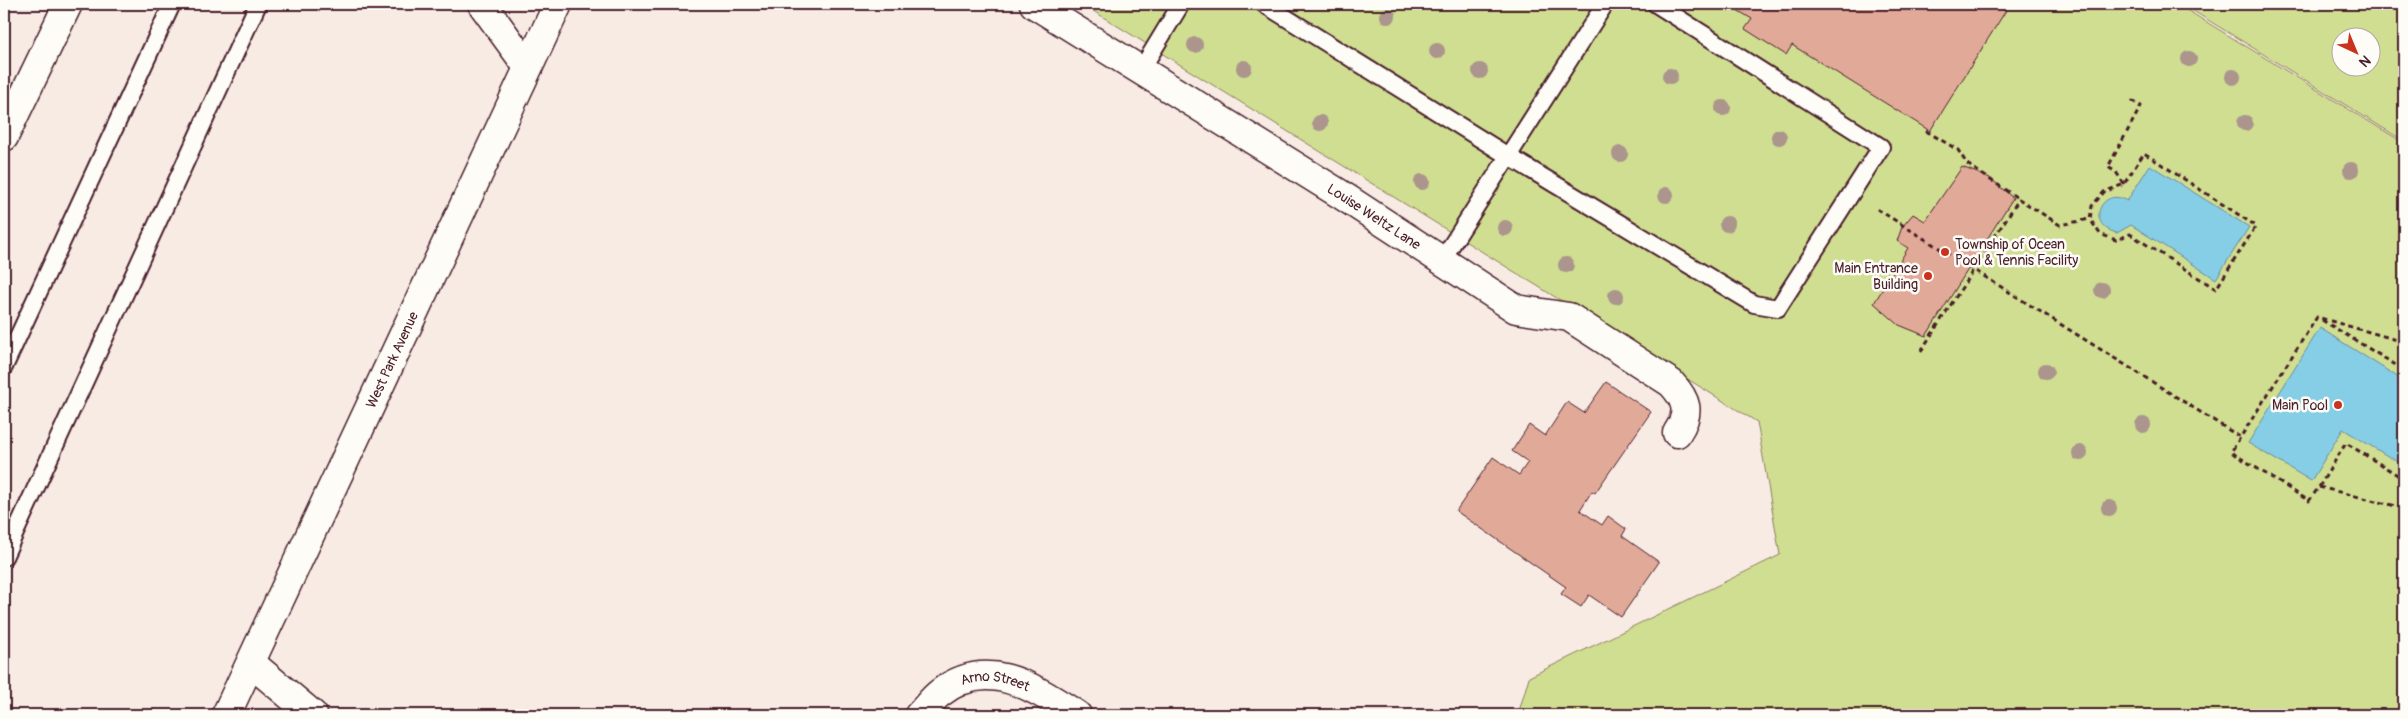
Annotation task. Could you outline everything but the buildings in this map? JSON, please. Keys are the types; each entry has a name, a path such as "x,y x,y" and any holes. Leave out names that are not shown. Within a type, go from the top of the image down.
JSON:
{"street":[{"path":"4,137 68,4"},
{"path":"482,4 528,67"},
{"name":"West Park Avenue","path":"226,715 558,4"},
{"name":"Louise Weltz Lane","path":"1034,4 1340,194 1516,309 1569,317 1671,383 1682,395 1686,410 1677,433"},
{"path":"251,663 313,715"},
{"name":"Arno Street","path":"919,715 940,693 962,680 979,676 1010,678 1038,691 1077,715"}],"lane":[{"path":"4,367 172,4"},
{"path":"4,557 258,4"},
{"path":"1141,70 1181,4"},
{"path":"1264,4 1508,156 1754,304 1778,308 1881,147 1656,4"},
{"path":"1442,260 1605,4"}],"path":[{"path":"2124,184 2116,172 2108,167 2142,106 2130,99"},
{"path":"1926,131 1958,150 1966,164 2060,225 2090,219"},
{"path":"2144,153 2256,226 2216,289 2130,234 2116,240 2100,234 2090,219 2092,206 2104,192 2124,184 2144,153"},
{"path":"1921,351 2019,199"},
{"path":"1877,209 2240,437"},
{"path":"2317,317 2231,452 2309,501 2346,444 2404,479"},
{"path":"2317,317 2404,342"},
{"path":"2317,317 2404,370"},
{"path":"2319,487 2404,508"}],"green space":[{"name":"Township of Ocean Pool & Tennis Facility","path":"1082,4 2177,4 2404,143 2404,715 1518,715 1529,677 1780,555 1757,422"},
{"path":"2182,4 2404,4 2404,141"}],"water":[{"path":"2150,165 2249,227 2216,279 2131,225 2117,233 2107,229 2101,222 2100,208 2104,202 2118,197 2127,201"},
{"name":"Main Pool","path":"2320,328 2404,381 2404,466 2343,429 2311,481 2248,443"}],"place":[{"name":"Township of Ocean Pool & Tennis Facility","path":"1945,252"},
{"name":"Main Entrance Building","path":"1928,276"},
{"name":"Main Pool","path":"2338,405"}]}
